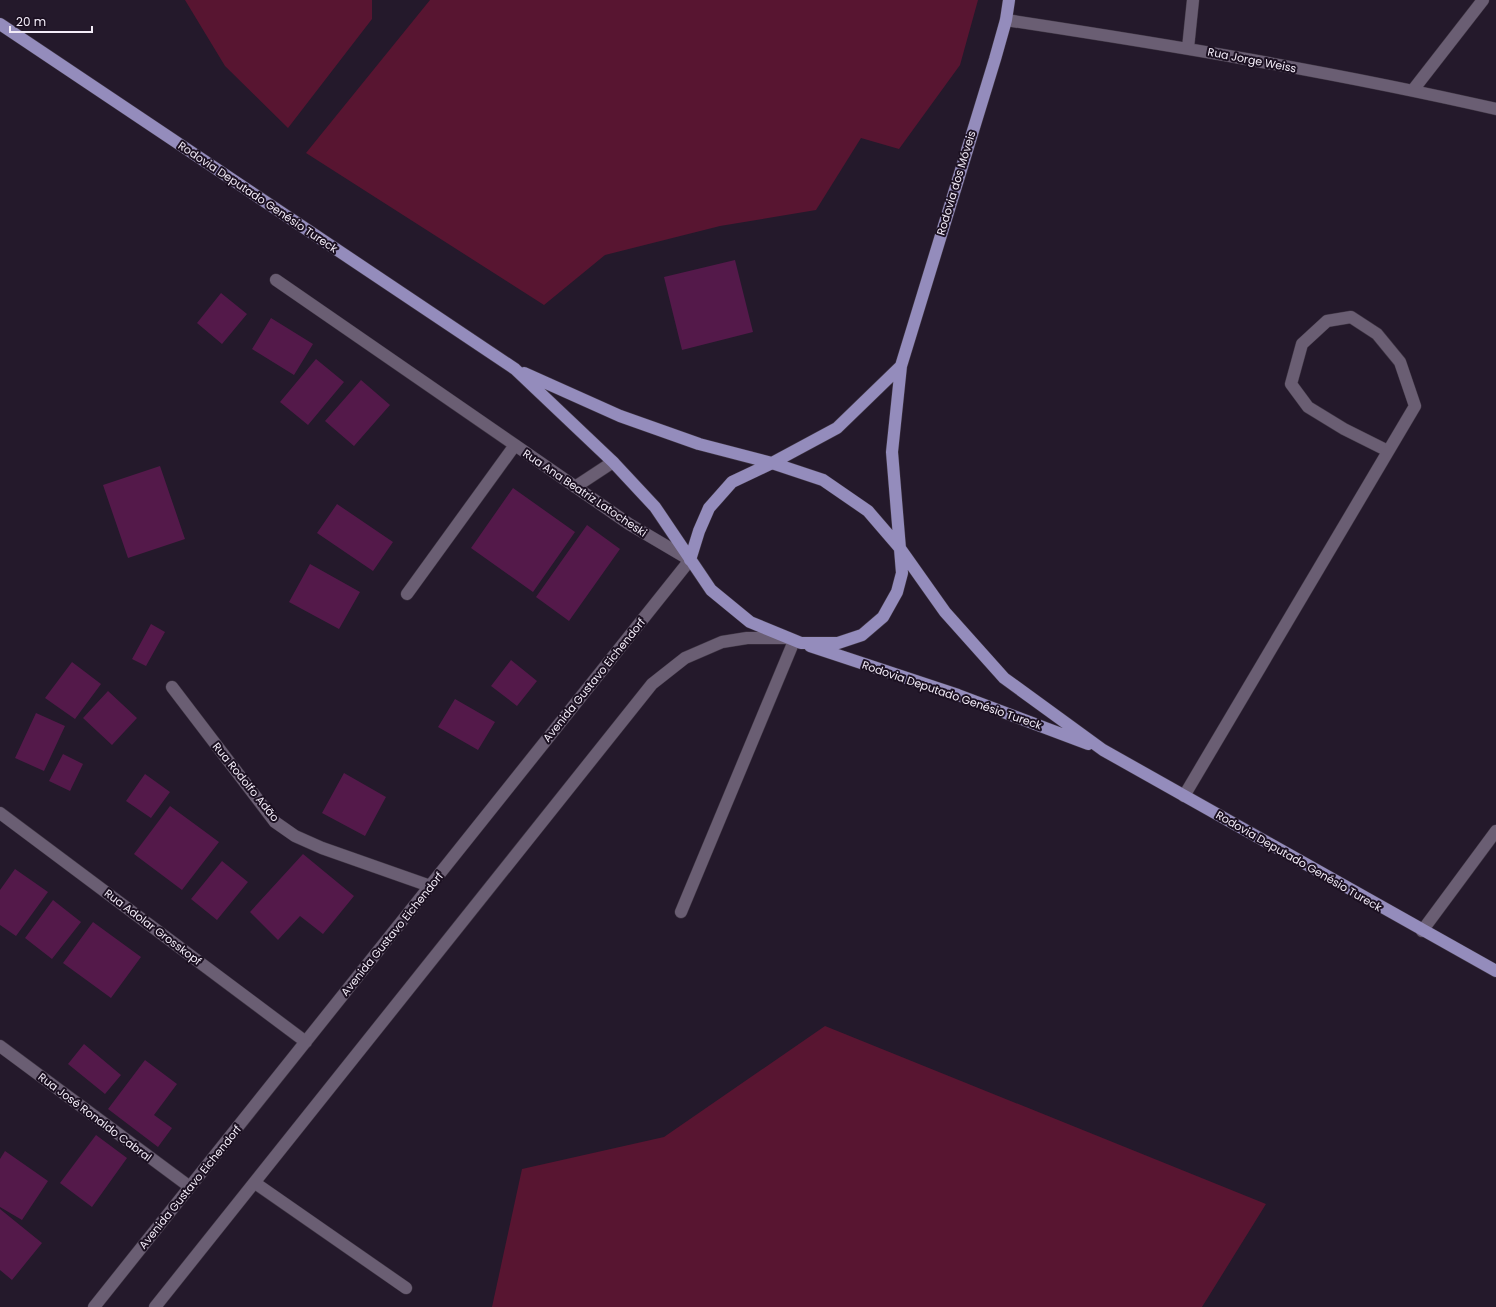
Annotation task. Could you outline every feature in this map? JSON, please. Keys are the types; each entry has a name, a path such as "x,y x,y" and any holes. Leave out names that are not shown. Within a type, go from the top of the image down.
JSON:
{"main road":[{"name":"Rodovia dos Móveis","path":"794,641 838,643 862,635 883,617 897,592 902,573 892,452 901,366 995,60 1006,20 1009,0"},
{"name":"Rodovia Deputado Genésio Tureck","path":"0,24 515,370 613,462 655,507 711,590 750,622 794,641 958,696 1103,750"},
{"name":"Rodovia dos Móveis","path":"690,560 699,531 709,508 732,482 772,463 837,428 901,366"},
{"name":"Rodovia Deputado Genésio Tureck","path":"515,370 635,421 699,444 772,463 823,480 868,511 899,547 945,612 1004,678 1103,750 1422,931 1496,971"}],"street":[{"path":"1188,48 1193,0"},
{"path":"1413,90 1483,0"},
{"name":"Rua Jorge Weiss","path":"1006,20 1188,48 1413,90 1496,110"},
{"path":"276,280 515,446"},
{"path":"1184,796 1415,406 1400,362 1377,334 1351,318 1327,321 1302,344 1291,384 1308,407 1344,429 1388,451"},
{"name":"Rua Ana Beatriz Latocheski","path":"407,594 515,446 629,524 690,560"},
{"path":"575,487 613,462"},
{"name":"Avenida Gustavo Eichendorf","path":"94,1307 690,560"},
{"path":"155,1307 652,684 685,658 722,642 747,638 794,641 681,912"},
{"name":"Rua Rodolfo Adão","path":"172,687 275,822 295,836 322,848 430,886"},
{"name":"Rua Adolar Grosskopf","path":"0,813 306,1042"},
{"path":"1422,931 1496,831"},
{"name":"Rua José Ronaldo Cabral","path":"0,1046 190,1188"},
{"path":"254,1183 406,1288"}],"shaded area":[{"path":"185,0 372,0 372,19 288,128 225,66"},
{"path":"430,0 978,0 960,65 899,149 861,138 816,210 720,226 605,255 544,305 306,153"},
{"path":"825,1026 1266,1204 1202,1307 492,1307 522,1169 664,1137"}],"building":[{"path":"735,260 753,332 682,350 664,277"},
{"path":"221,293 247,314 222,344 197,323"},
{"path":"271,318 313,344 294,375 252,349"},
{"path":"316,359 344,382 308,425 280,402"},
{"path":"361,380 390,405 354,446 325,421"},
{"path":"160,466 185,539 128,558 103,485"},
{"path":"513,488 575,532 533,592 471,548"},
{"path":"337,504 393,542 373,571 317,533"},
{"path":"587,525 620,549 569,621 536,597"},
{"path":"310,564 360,592 339,629 289,602"},
{"path":"151,624 165,632 146,666 132,659"},
{"path":"511,660 537,681 517,706 491,686"},
{"path":"72,662 101,684 75,719 45,698"},
{"path":"108,691 137,718 112,745 83,718"},
{"path":"455,699 495,722 478,750 438,727"},
{"path":"36,713 65,726 44,771 15,758"},
{"path":"63,754 83,764 70,791 49,781"},
{"path":"344,773 386,797 365,836 322,813"},
{"path":"145,774 170,792 151,818 126,801"},
{"path":"170,806 219,842 182,890 134,854"},
{"path":"303,854 354,896 323,934 300,916 278,940 250,912"},
{"path":"222,861 248,882 217,920 191,899"},
{"path":"15,869 48,892 16,936 0,925 0,890"},
{"path":"53,900 81,922 52,959 25,938"},
{"path":"93,922 141,957 111,998 63,963"},
{"path":"84,1044 121,1075 105,1094 68,1064"},
{"path":"145,1060 177,1084 154,1115 172,1128 158,1147 108,1109"},
{"path":"96,1135 127,1158 92,1207 60,1183"},
{"path":"5,1151 48,1181 22,1220 0,1207 0,1159"},
{"path":"0,1209 42,1243 12,1280 0,1270"}]}
